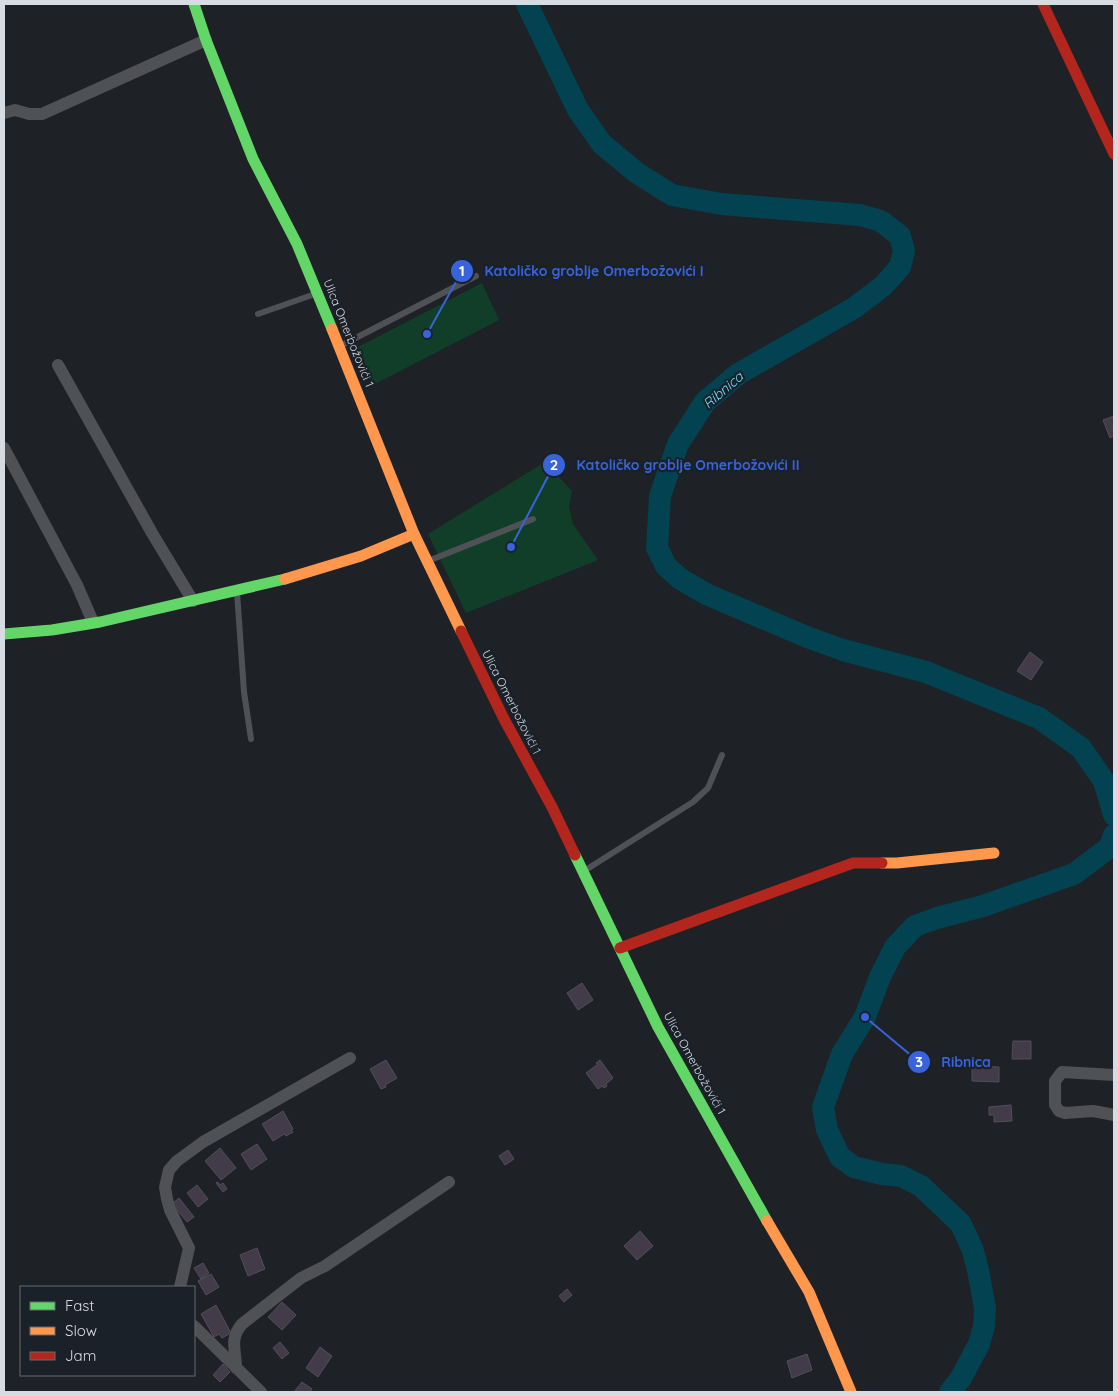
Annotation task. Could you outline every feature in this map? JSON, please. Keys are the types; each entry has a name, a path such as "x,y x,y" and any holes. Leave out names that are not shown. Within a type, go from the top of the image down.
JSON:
{"street":[{"name":"Ulica Omerbožovići 1","path":"194,4 206,40 253,159 297,244 340,346 414,534 504,719 552,807 663,1035 782,1249 809,1292 851,1392"},
{"path":"1043,4 1114,154"},
{"path":"4,113 15,110 29,114 42,114 206,40"},
{"path":"58,365 152,533 193,601"},
{"path":"4,448 77,585 93,622"},
{"path":"4,634 26,633 93,622 279,582 360,557 414,534"},
{"path":"620,948 853,863 897,863 994,853"},
{"path":"180,1286 188,1248 170,1210 165,1187 169,1170 177,1161 203,1142 350,1058"},
{"path":"1114,1075 1062,1072 1055,1080 1055,1105 1059,1111 1065,1112 1114,1114"},
{"path":"236,1368 234,1340 242,1324 301,1278 325,1266 449,1182"},
{"path":"195,1327 261,1392"}],"lane":[{"path":"340,346 476,276"},
{"path":"258,314 318,293"},
{"path":"427,561 534,519"},
{"path":"237,592 244,692 251,739"},
{"path":"583,872 693,802 708,788 722,755"}],"green space":[{"path":"482,283 499,320 371,386 356,348"},
{"path":"545,462 572,491 569,507 573,524 598,560 466,613 428,534"}],"building":[{"path":"1114,416 1114,436 1110,438 1103,420"},
{"path":"1030,652 1043,662 1031,680 1017,671"},
{"path":"582,983 593,1000 578,1010 567,993"},
{"path":"1013,1041 1031,1041 1031,1059 1012,1059"},
{"path":"386,1060 397,1078 381,1089 370,1069"},
{"path":"600,1060 613,1078 606,1084 607,1086 604,1088 602,1086 598,1089 586,1073 598,1064 596,1063"},
{"path":"972,1066 999,1067 999,1082 972,1081"},
{"path":"1011,1105 1012,1121 994,1122 994,1115 989,1115 989,1107"},
{"path":"283,1111 293,1132 286,1136 284,1134 273,1141 262,1124"},
{"path":"257,1144 267,1159 251,1170 241,1154"},
{"path":"220,1148 236,1168 221,1180 205,1161"},
{"path":"508,1150 514,1159 505,1165 499,1156"},
{"path":"218,1182 220,1185 223,1183 227,1189 223,1192 216,1183"},
{"path":"197,1185 208,1199 198,1207 187,1193"},
{"path":"179,1198 194,1217 187,1222 172,1204"},
{"path":"640,1231 653,1246 637,1260 624,1246"},
{"path":"257,1248 265,1269 248,1276 240,1255"},
{"path":"203,1263 209,1273 201,1279 194,1268"},
{"path":"211,1274 219,1287 206,1295 198,1281"},
{"path":"567,1289 572,1295 564,1302 559,1296"},
{"path":"282,1302 296,1315 282,1330 268,1317"},
{"path":"216,1305 231,1333 222,1338 219,1334 214,1337 201,1314"},
{"path":"280,1342 289,1353 282,1359 273,1348"},
{"path":"320,1347 332,1356 318,1377 306,1368"},
{"path":"807,1354 812,1370 792,1378 787,1361"},
{"path":"223,1364 230,1372 220,1382 213,1375"},
{"path":"302,1382 312,1389 310,1392 294,1392"}],"waterway":[{"name":"Ribnica","path":"527,4 578,110 602,144 637,173 672,195 721,204 860,215 881,221 900,236 904,251 900,267 883,286 854,308 738,374 705,402 678,444 660,496 657,548 666,566 679,578 706,594 807,637 843,650 926,672 1039,718 1081,748 1104,781 1114,815"},
{"name":"Ribnica","path":"950,1392 961,1378 979,1344 984,1326 985,1308 972,1248 961,1224 921,1186 901,1176 882,1174 854,1167 840,1157 827,1130 823,1107 842,1054 865,1017 880,977 895,947 915,926 983,906 1074,874 1110,847 1114,835"}],"traffic: fast":[{"path":"194,4 206,40 253,159 297,244 332,329"},
{"path":"4,634 52,630 100,622 285,579"},
{"path":"575,855 658,1027 767,1221"}],"traffic: slow":[{"path":"332,329 414,534 461,631"},
{"path":"285,579 361,556 414,534"},
{"path":"882,863 994,853"},
{"path":"767,1221 809,1292 851,1392"}],"traffic: jam":[{"path":"1043,4 1114,154"},
{"path":"461,631 504,719 552,807 575,855"},
{"path":"620,948 853,863 882,863"}],"place":[{"name":"Katoličko groblje Omerbožovići I","path":"427,334"},
{"name":"Katoličko groblje Omerbožovići II","path":"511,547"},
{"name":"Ribnica","path":"865,1017"}]}
